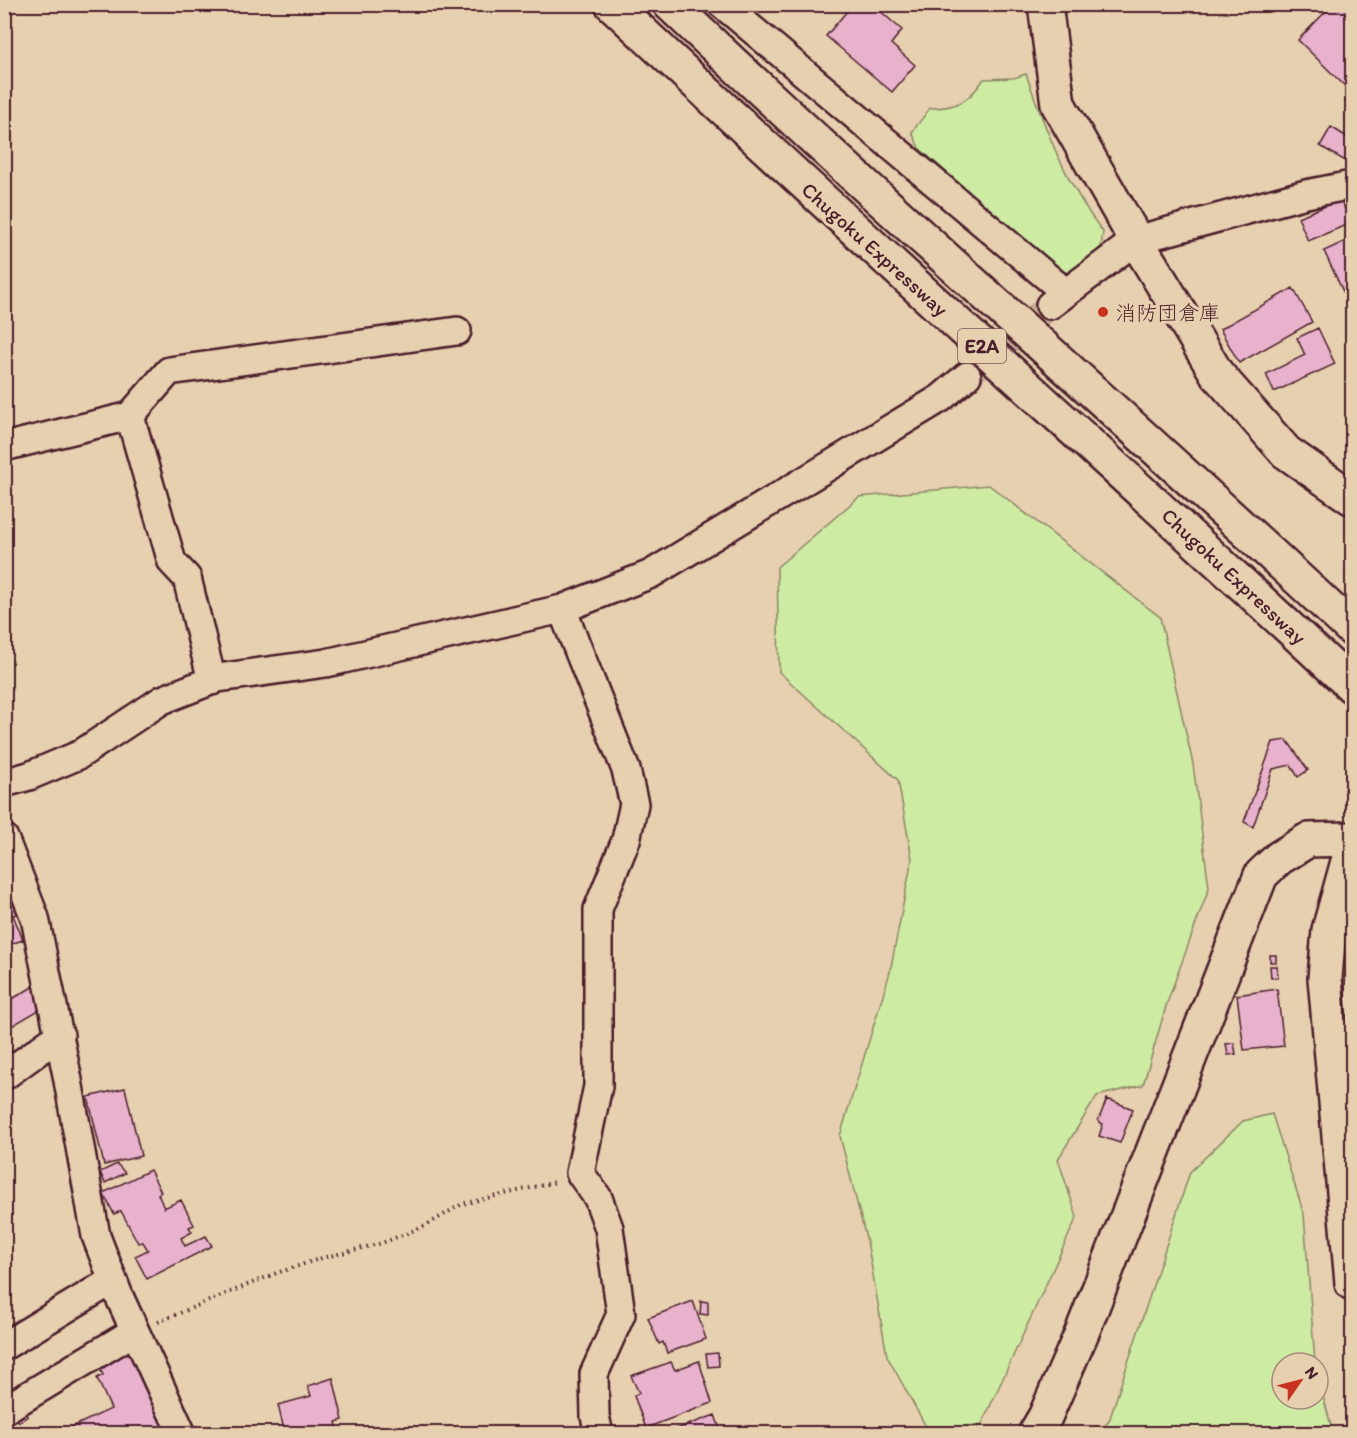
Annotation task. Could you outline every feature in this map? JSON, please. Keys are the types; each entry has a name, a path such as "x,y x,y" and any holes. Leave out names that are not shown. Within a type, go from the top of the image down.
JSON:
{"main road":[{"name":"Chugoku Expressway","path":"612,4 780,163 1191,535 1353,686"},
{"name":"Chugoku Expressway","path":"670,4 806,134 1054,354 1353,629"},
{"path":"1045,4 1058,104 1217,374 1286,452 1353,498"},
{"path":"1035,1434 1045,1417 1083,1330 1261,875 1279,858 1308,840 1353,839"},
{"path":"1353,847 1329,930 1324,978 1346,1152 1353,1283"}],"street":[{"path":"722,4 1057,299 1136,240 1306,194 1353,185"},
{"path":"4,447 130,416 169,371 457,331"},
{"path":"4,783 29,776 79,755 162,700 212,681 326,663 562,609 651,574 941,398 967,376"},
{"path":"130,416 172,562 187,578 212,681"},
{"path":"562,609 626,770 634,804 626,840 598,909 598,1086 580,1173 598,1198 609,1228 621,1314 594,1374 595,1416 599,1434"},
{"path":"4,838 35,918 60,1035 96,1236 135,1331 182,1434"},
{"path":"4,1076 60,1035"},
{"path":"4,1346 113,1280"},
{"path":"4,1410 135,1331"}],"path":[{"path":"135,1331 274,1274 322,1258 382,1243 426,1226 462,1204 546,1186 580,1173"}],"green space":[{"path":"1026,74 1058,156 1078,195 1103,232 1101,247 1074,272 1060,272 919,148 912,132 930,108 948,107 962,102 984,79 1014,78"},
{"path":"989,485 1160,617 1193,764 1209,888 1167,1003 1143,1085 1097,1096 1058,1159 1077,1217 981,1426 929,1432 887,1356 868,1246 840,1136 890,972 912,859 898,780 779,672 777,567 859,497"},
{"path":"1272,1114 1304,1214 1314,1351 1270,1351 1270,1411 1327,1411 1333,1433 1098,1433 1109,1421 1190,1172 1243,1121"}],"building":[{"path":"853,4 872,4 902,30 891,44 915,65 892,92 826,36"},
{"path":"1333,4 1345,4 1352,12 1352,93 1298,40"},
{"path":"1352,93 1352,109 1345,101"},
{"path":"1331,127 1352,140 1352,165 1320,146"},
{"path":"1341,200 1351,223 1308,241 1298,217"},
{"path":"1352,238 1352,298 1347,300 1324,251"},
{"path":"1293,288 1312,322 1239,363 1220,329"},
{"path":"1318,328 1335,364 1274,392 1266,374 1305,355 1297,338"},
{"path":"1287,740 1308,770 1298,777 1291,765 1273,769 1253,827 1244,822 1273,742"},
{"path":"10,888 17,914 13,915 23,940 4,946 4,890"},
{"path":"1270,955 1276,955 1276,962 1270,962"},
{"path":"1270,966 1277,966 1278,977 1271,978"},
{"path":"4,983 11,994 4,998"},
{"path":"34,986 39,1010 5,1030 4,1004"},
{"path":"1277,989 1284,1046 1244,1050 1237,995"},
{"path":"1234,1043 1236,1054 1228,1055 1226,1044"},
{"path":"125,1088 141,1156 104,1165 88,1097"},
{"path":"1107,1099 1133,1109 1120,1143 1099,1136 1103,1124 1098,1121"},
{"path":"117,1164 125,1173 105,1183 100,1172"},
{"path":"150,1170 161,1192 158,1194 164,1208 181,1200 194,1225 189,1227 192,1232 181,1238 185,1246 206,1236 212,1246 147,1279 135,1256 148,1250 143,1242 138,1243 121,1211 114,1214 103,1193"},
{"path":"693,1301 706,1339 667,1353 663,1342 659,1344 648,1318"},
{"path":"701,1301 708,1302 708,1315 700,1314"},
{"path":"131,1347 168,1434 57,1434 111,1409 97,1378 103,1375 97,1363"},
{"path":"718,1353 719,1366 708,1367 706,1354"},
{"path":"699,1361 712,1403 646,1428 634,1396 639,1393 631,1376 671,1362 675,1370"},
{"path":"333,1378 343,1420 336,1422 339,1434 285,1434 278,1405 311,1396 308,1386"},
{"path":"23,1409 28,1416 19,1422 14,1415"},
{"path":"715,1415 722,1434 663,1434"}],"tunnel":[{"path":"967,376 1050,305"}],"place":[{"name":"消防団倉庫","path":"1103,312"}]}
